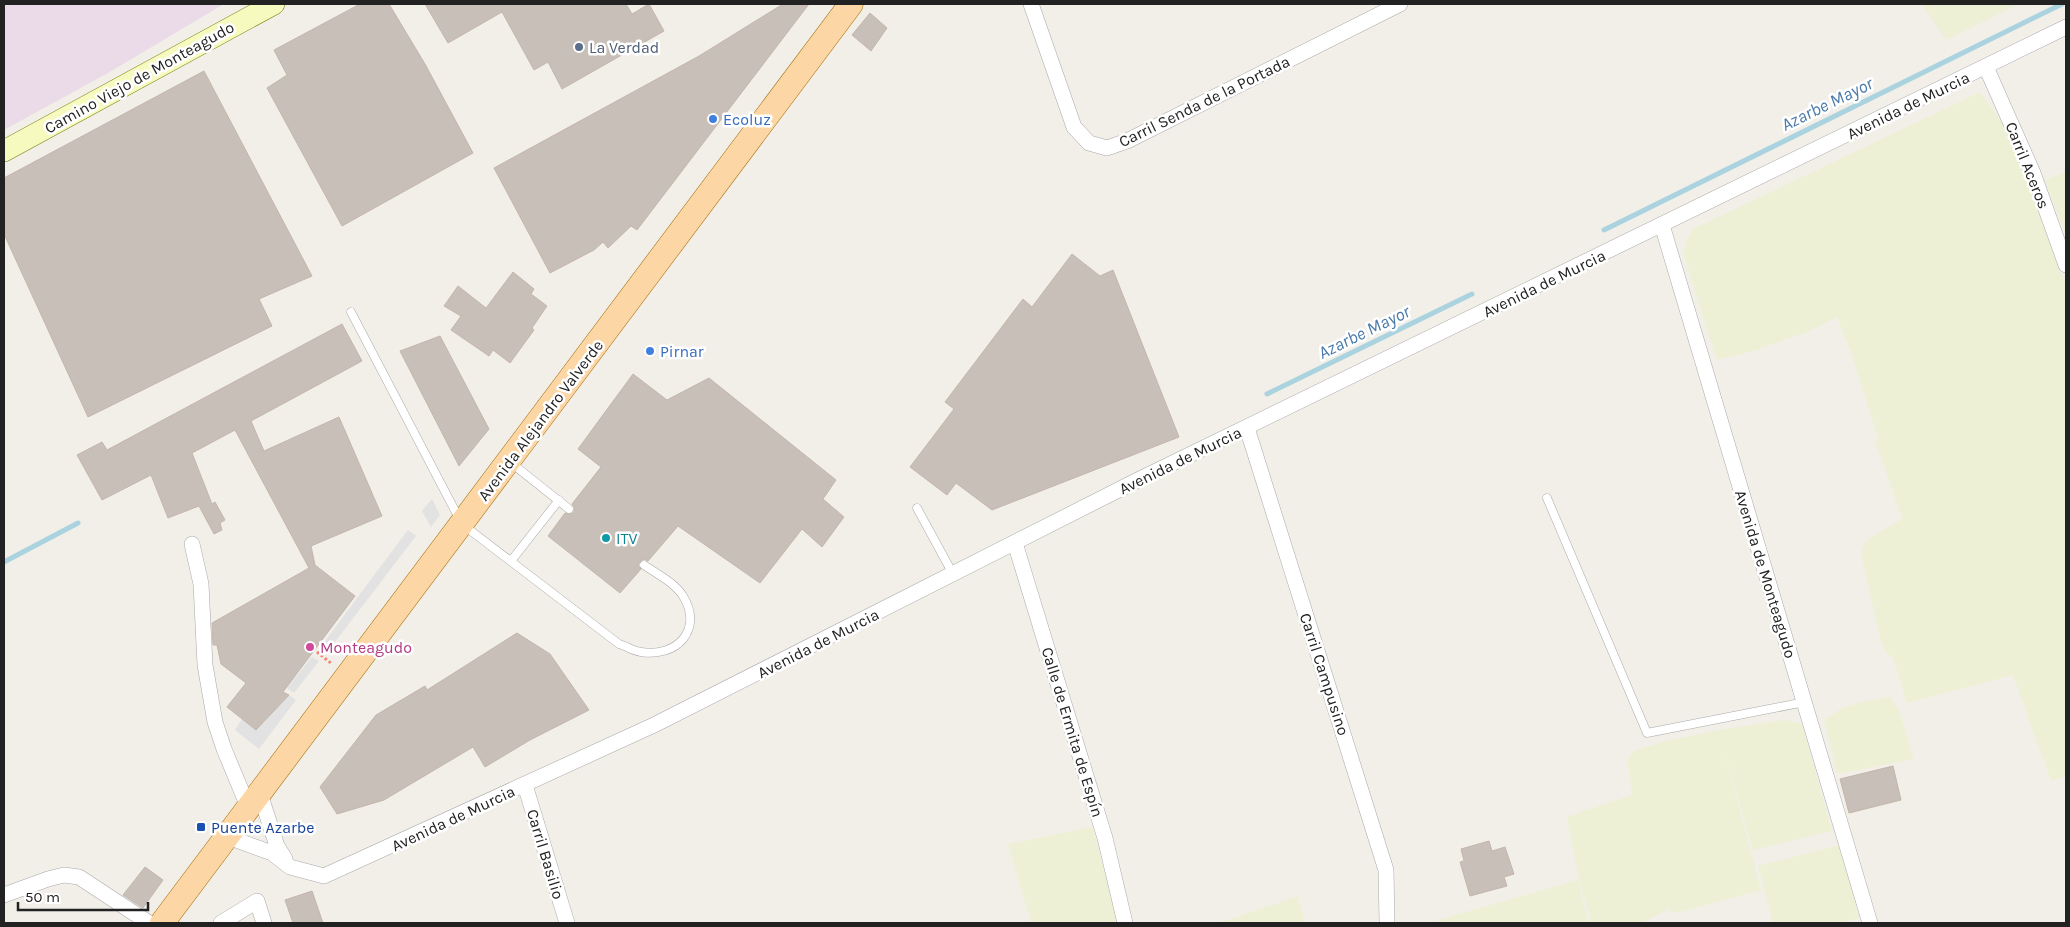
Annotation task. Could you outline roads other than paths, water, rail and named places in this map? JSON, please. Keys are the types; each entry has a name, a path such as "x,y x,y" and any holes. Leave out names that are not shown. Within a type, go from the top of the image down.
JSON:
{"main road":[{"name":"Avenida Alejandro Valverde","path":"162,923 851,4"}],"street":[{"name":"Camino Viejo de Monteagudo","path":"4,151 274,4"},
{"name":"Carril Senda de la Portada","path":"1031,4 1074,127 1089,143 1107,148 1127,141 1400,4"},
{"name":"Avenida de Murcia","path":"228,837 272,853 290,867 324,876 654,725 1015,542 2066,27"},
{"name":"Carril Aceros","path":"1986,66 2033,173 2066,265"},
{"name":"Avenida de Monteagudo","path":"1662,225 1870,923"},
{"name":"Carril Campusino","path":"1246,428 1386,870 1387,923"},
{"name":"Calle de Ermita de Espín","path":"1015,542 1105,838 1125,923"},
{"path":"192,544 201,584 205,665 215,722 224,750 290,867"},
{"name":"Carril Basilio","path":"525,784 567,923"},
{"path":"4,895 64,875 79,877 149,923"},
{"path":"221,923 258,901 264,923"}],"lane":[{"path":"351,312 462,524 619,644 639,652 654,653 672,648 682,641 688,631 690,611 683,595 676,587 644,565"},
{"path":"509,461 569,509"},
{"path":"1547,498 1647,733 1805,702"},
{"path":"511,561 559,500"},
{"path":"917,508 953,574"}],"waterway":[{"name":"Azarbe Mayor","path":"1604,230 2062,4"},
{"name":"Azarbe Mayor","path":"1267,394 1472,294"},
{"path":"4,562 78,523"}],"place":[{"name":"La Verdad","path":"579,47"},
{"name":"Ecoluz","path":"713,119"},
{"name":"Pirnar","path":"650,351"},
{"name":"ITV","path":"606,538"},
{"name":"Monteagudo","path":"310,647"},
{"name":"Puente Azarbe","path":"201,827"}]}
